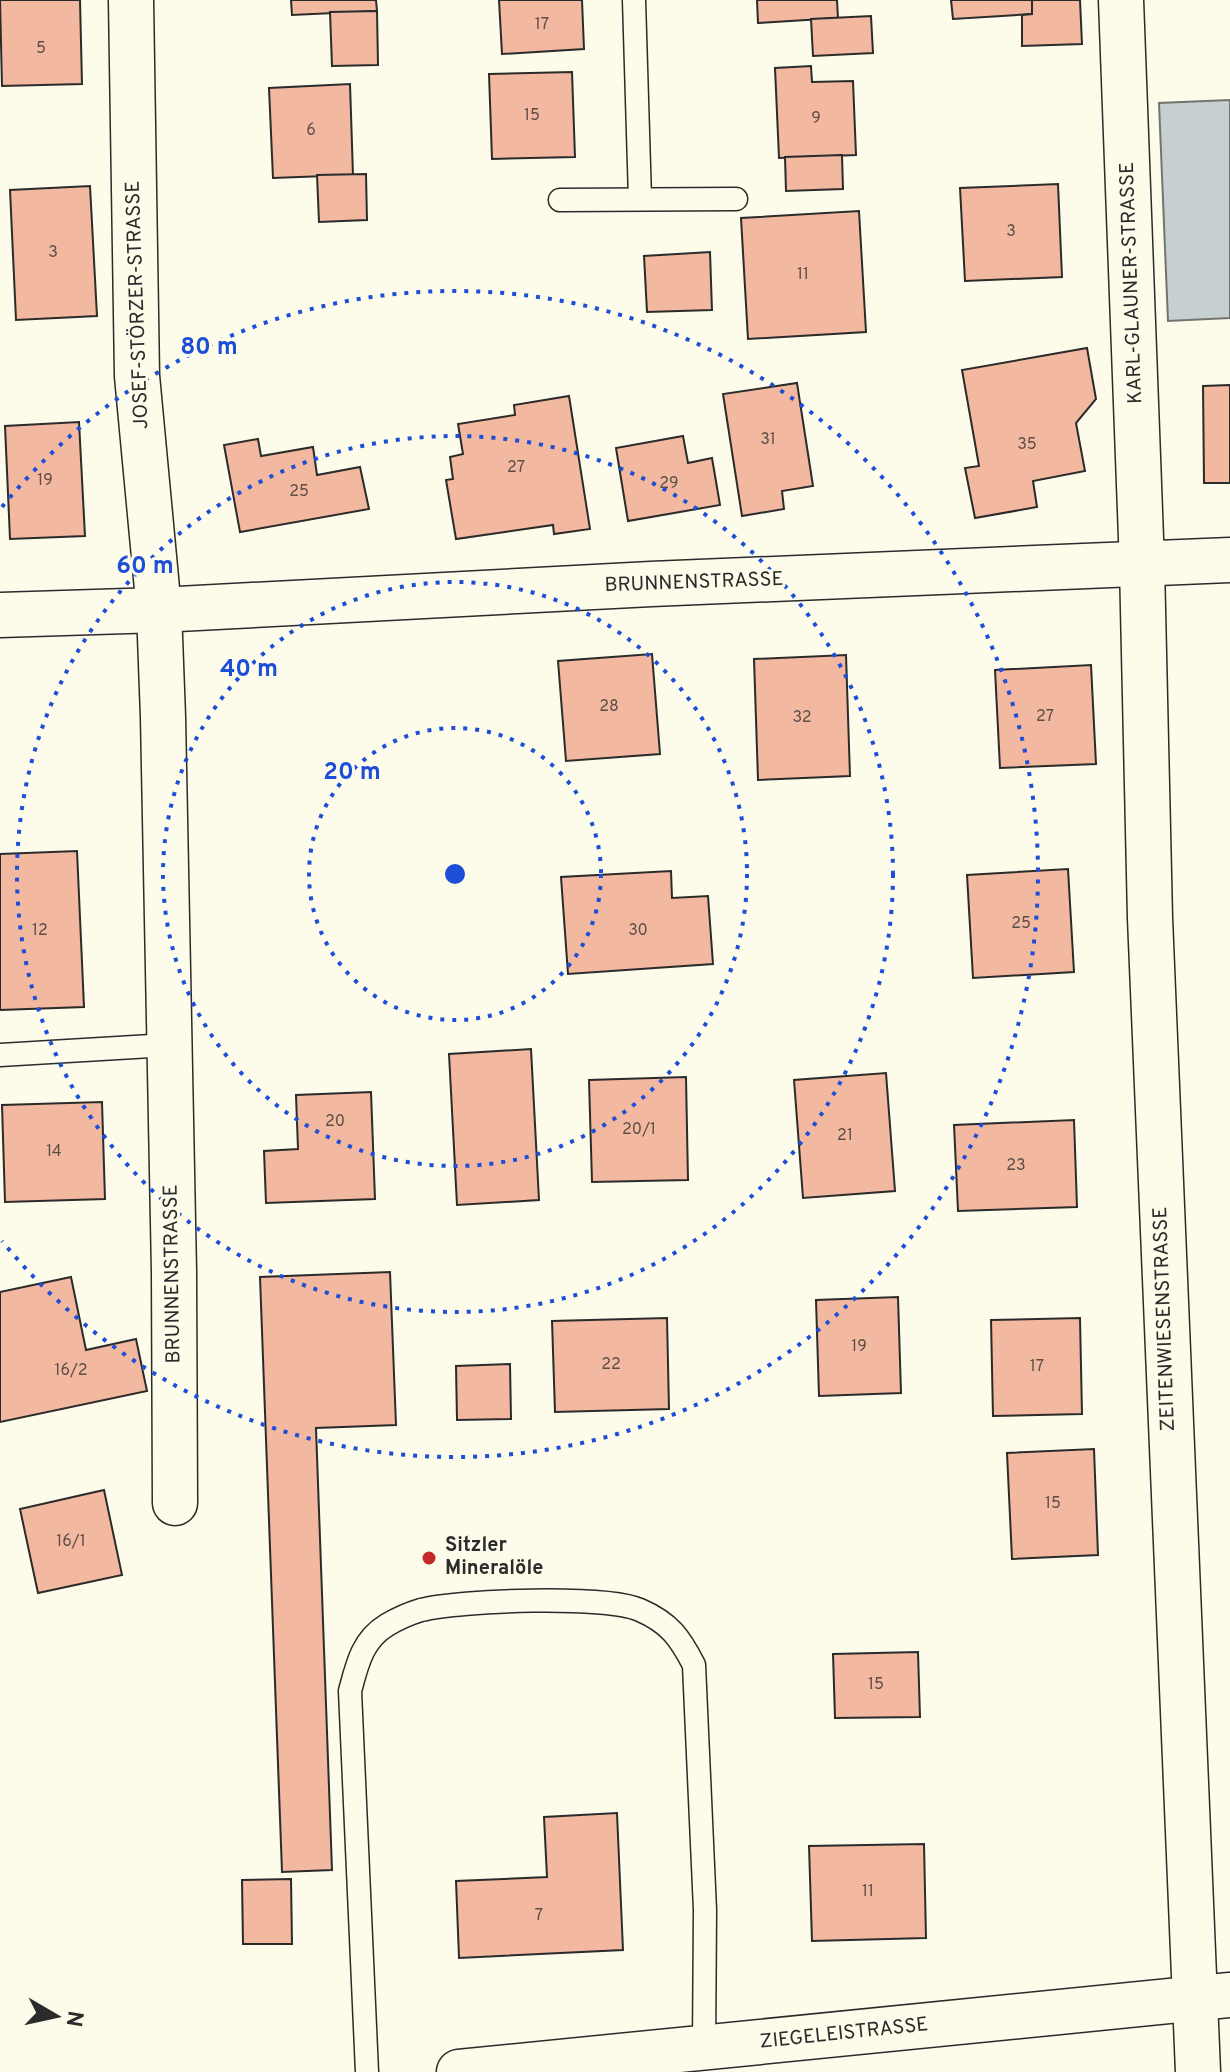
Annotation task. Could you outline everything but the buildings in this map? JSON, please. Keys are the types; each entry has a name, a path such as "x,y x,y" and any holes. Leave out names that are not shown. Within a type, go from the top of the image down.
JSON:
{"street":[{"name":"JOSEF-STÖRZER-STRASSE","path":"131,0 137,376 159,610"},
{"name":"KARL-GLAUNER-STRASSE","path":"1121,0 1142,565"},
{"name":"BRUNNENSTRASSE","path":"0,615 1230,560"},
{"name":"ZEITENWIESENSTRASSE","path":"1142,565 1150,918 1212,1997 1198,2072"},
{"name":"BRUNNENSTRASSE","path":"159,610 174,1272 175,1503"},
{"name":"ZIEGELEISTRASSE","path":"459,2072 1212,1997"}],"lane":[{"path":"634,0 640,199"},
{"path":"560,200 736,199"},
{"path":"0,1055 168,1045"},
{"path":"367,2072 350,1691 360,1652 385,1625 421,1610 470,1604 592,1600 639,1609 677,1634 694,1665 705,1910 704,2049"}],"shaded area":[{"path":"1230,100 1230,318 1168,321 1159,103"}],"place":[{"name":"Sitzler Mineralöle","path":"429,1558"}]}
